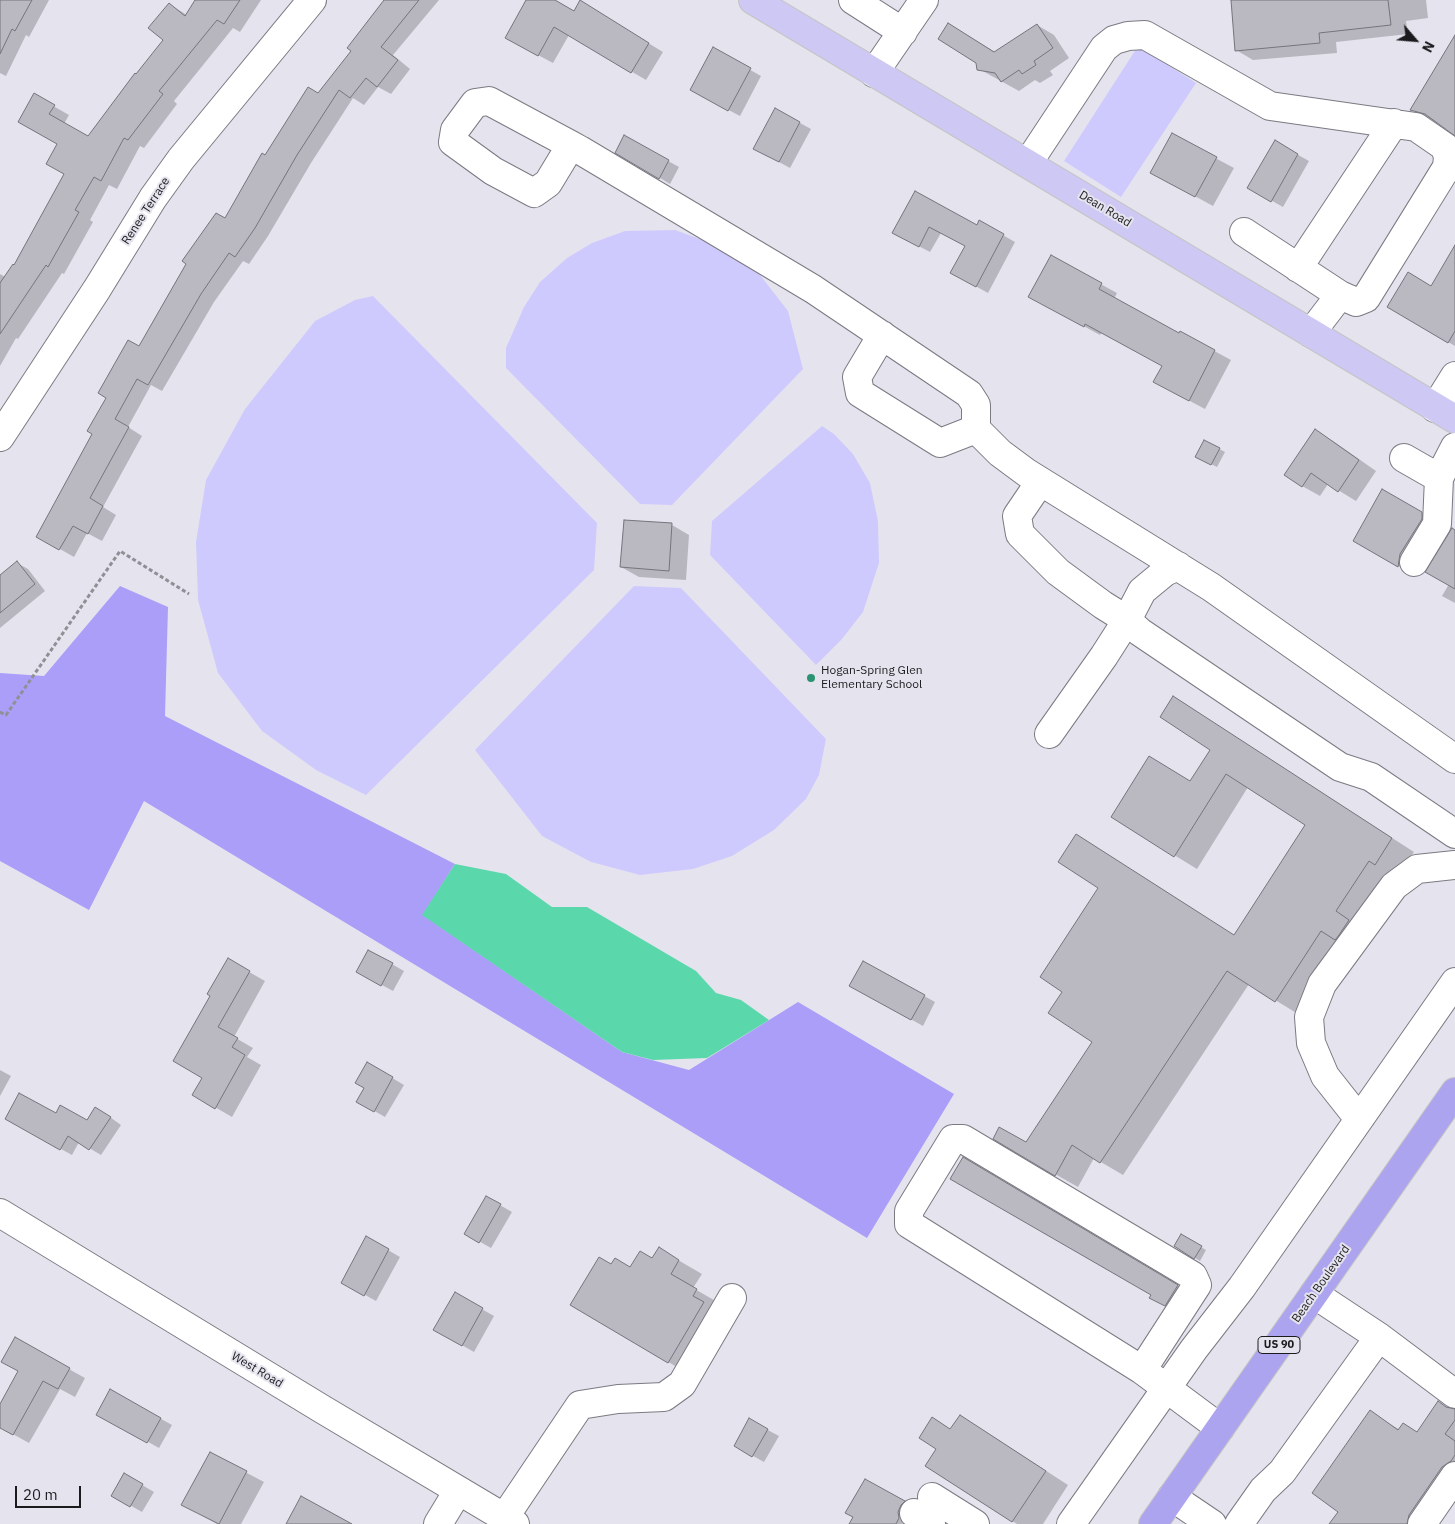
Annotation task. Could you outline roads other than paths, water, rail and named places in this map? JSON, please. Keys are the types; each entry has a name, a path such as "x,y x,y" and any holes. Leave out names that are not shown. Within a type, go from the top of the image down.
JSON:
{"highway":[{"name":"Beach Boulevard","path":"1153,1524 1455,1092"}],"main road":[{"name":"Dean Road","path":"753,0 1445,413"}],"street":[{"name":"Renee Terrace","path":"0,437 175,167 312,0"},
{"path":"853,0 903,32"},
{"path":"874,73 924,0"},
{"path":"1028,163 1104,48 1114,40 1145,34 1270,106 1416,127 1445,147 1448,157 1447,167 1366,298 1356,302 1340,295 1244,232"},
{"path":"1298,268 1394,123"},
{"path":"571,145 712,227 813,289 969,394 976,405 976,429 1000,453 1040,482 1211,587 1455,759"},
{"path":"1311,333 1340,295"},
{"path":"882,335 857,377 860,393 940,443 976,429"},
{"path":"1445,413 1455,376"},
{"path":"1414,562 1437,524 1439,478 1455,448"},
{"path":"1404,458 1439,478"},
{"path":"1040,482 1017,516 1020,534 1058,572 1102,605 1127,620 1140,632 1340,766 1371,777 1455,834"},
{"path":"1049,734 1104,656 1127,620 1142,591 1165,572 1178,566"},
{"path":"1359,1120 1325,1076 1311,1043 1310,1018 1322,984 1394,886 1418,869 1455,865"},
{"path":"1071,1524 1194,1349 1242,1287 1455,982"},
{"path":"1142,1370 1197,1285 1193,1276 963,1139 953,1139 909,1211 909,1224 1142,1370 1220,1428"},
{"name":"West Road","path":"0,1214 509,1521"},
{"path":"1314,1294 1379,1337 1455,1394"},
{"path":"509,1521 580,1405 618,1398 664,1397 682,1384 732,1298"},
{"path":"1239,1524 1263,1490 1282,1472 1379,1337"},
{"path":"1422,1524 1455,1476"},
{"path":"438,1524 458,1491"},
{"path":"1172,1497 1212,1524"},
{"path":"926,1511 975,1524"}],"place":[{"name":"Hogan-Spring Glen Elementary School","path":"811,678"}]}
